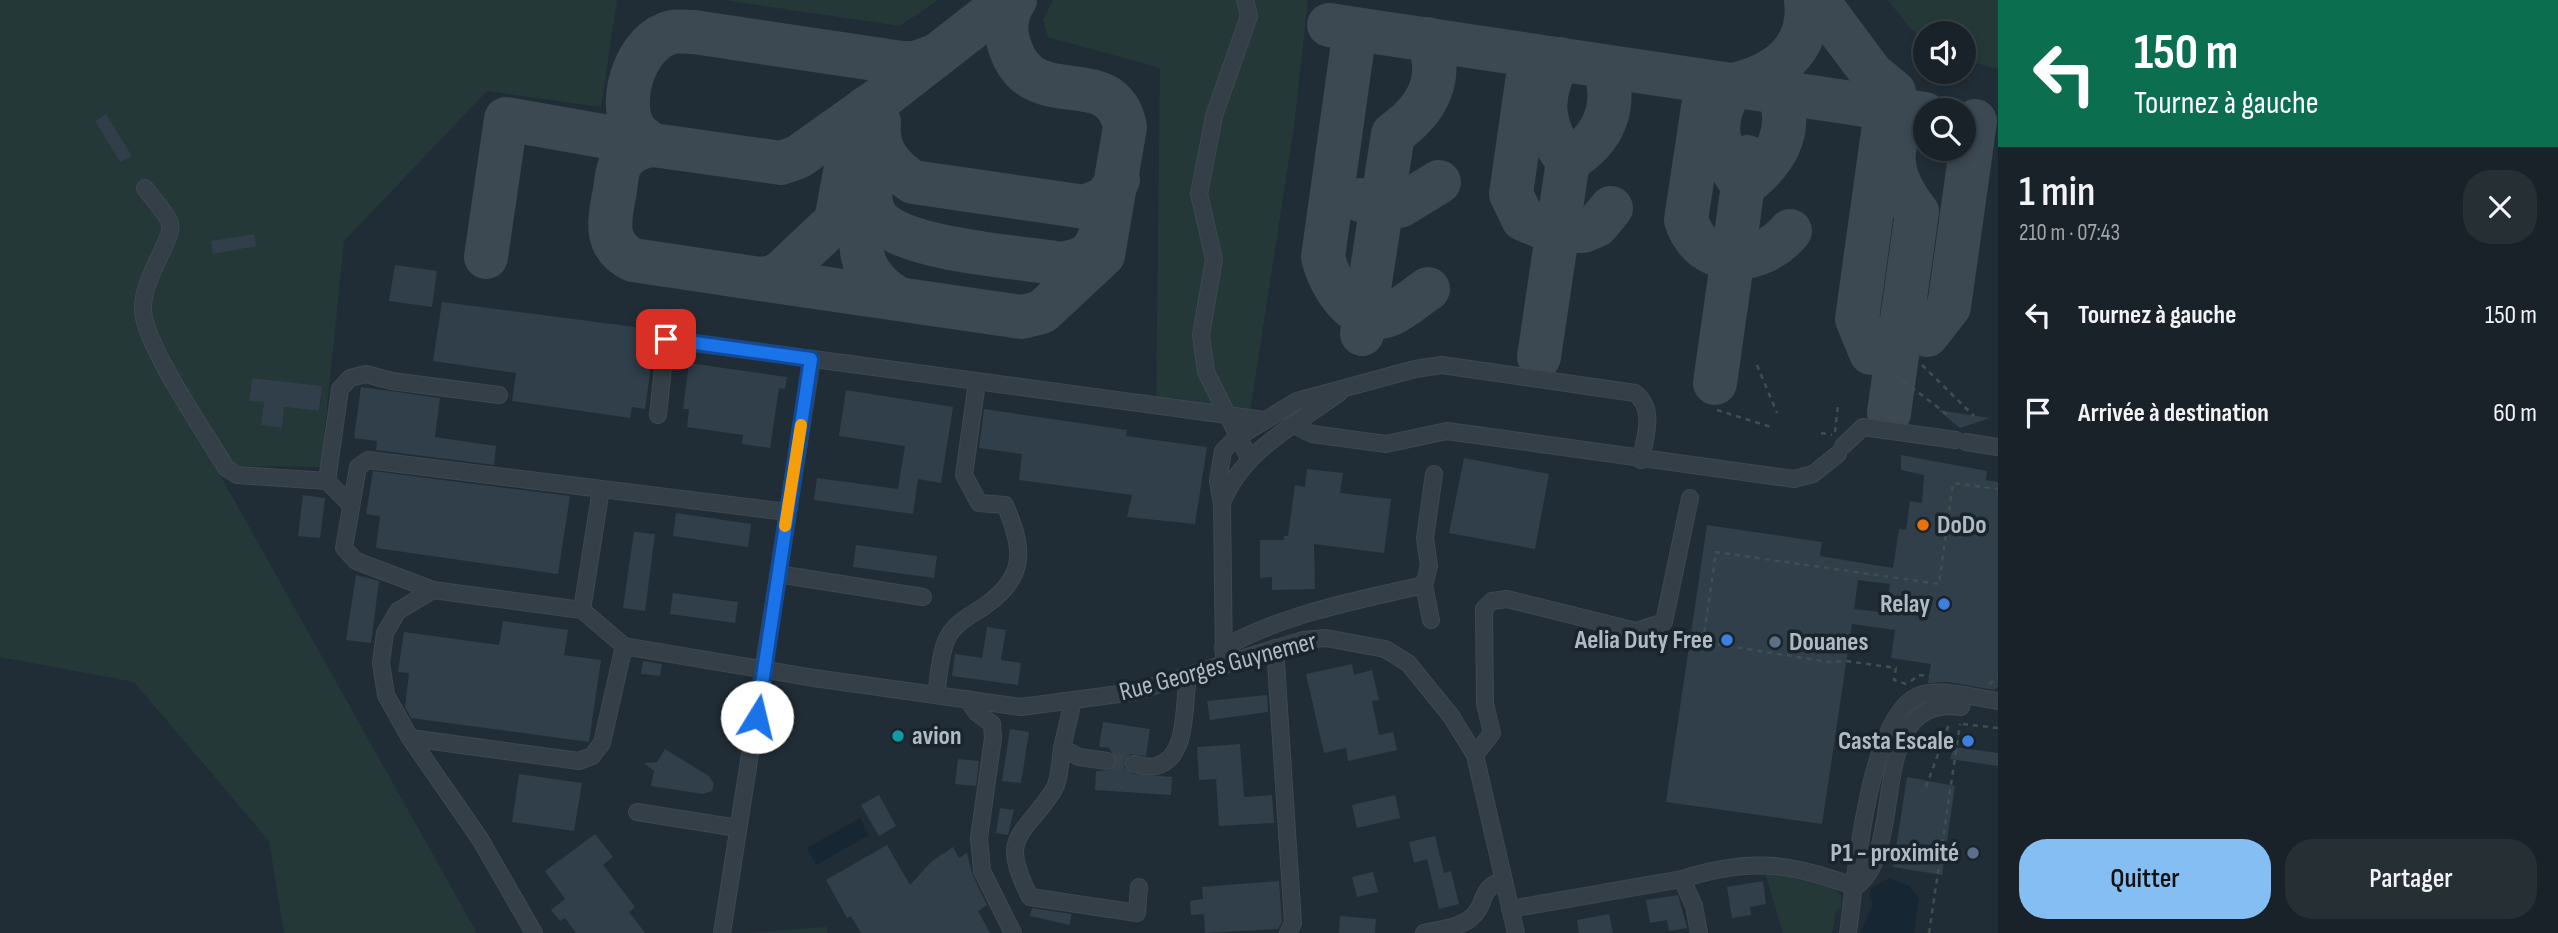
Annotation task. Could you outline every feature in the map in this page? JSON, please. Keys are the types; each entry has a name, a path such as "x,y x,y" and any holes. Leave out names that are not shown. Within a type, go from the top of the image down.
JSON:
{"street":[{"path":"1245,0 1249,16 1214,116 1199,194 1214,259 1202,335 1206,372 1249,458"},
{"path":"145,188 170,224 169,239 155,262 145,292 143,316 151,340 226,468 237,475 327,481 351,505"},
{"path":"658,415 666,339 1264,420"},
{"path":"722,933 765,670 811,359"},
{"path":"1224,666 1222,504 1219,481 1223,451 1238,437 1297,401 1415,369 1442,365 1634,393 1644,400 1649,412 1642,460"},
{"path":"327,481 340,390 350,378 366,374 392,381 499,395"},
{"path":"936,695 950,634 970,615 1004,591 1018,558 1019,539 1005,505 979,503 964,475 977,382"},
{"path":"1222,504 1228,488 1249,458 1343,390"},
{"path":"1294,425 1312,435 1386,444 1447,431 1794,480 1813,474 1839,445 1863,426 1998,447"},
{"path":"410,738 579,761 592,756 602,743 624,646 582,610 433,590 349,556 344,548 358,467 368,460 787,512"},
{"path":"1431,620 1424,585 1429,566 1425,538 1434,474"},
{"path":"582,610 601,489"},
{"path":"1475,755 1492,733 1485,705 1484,609 1492,601 1507,599 1636,631 1664,622 1690,498"},
{"path":"778,574 923,597"},
{"path":"1223,648 1251,632 1307,612 1424,585"},
{"path":"433,590 398,611 385,633 381,663 386,695 410,738 480,839 534,933"},
{"name":"Rue Georges Guynemer","path":"624,646 765,670 1021,707 1134,692 1188,678 1303,640 1326,638 1385,649 1408,663 1451,716 1475,755 1516,933"},
{"path":"1275,648 1293,923 1288,933"},
{"path":"1134,764 1155,766 1169,759 1180,742 1188,678"},
{"path":"1848,933 1860,834 1881,749 1898,710 1915,697 1929,692 1998,701"},
{"path":"967,699 976,712 992,723 993,738 979,838 982,871 1013,933"},
{"path":"1073,701 1055,789 1018,832 1017,873 1030,897 1137,913 1139,887"},
{"path":"1854,887 1863,881 1880,842 1896,755 1903,737 1913,723 1938,714 1998,712"},
{"path":"1062,748 1079,757 1107,761"},
{"path":"637,812 738,828"},
{"path":"1510,909 1755,863 1794,868 1854,887"},
{"path":"1682,878 1691,895 1699,933"},
{"path":"1424,933 1464,923 1475,915 1483,892 1491,884 1503,880"}],"path":[{"path":"1757,365 1777,413"},
{"path":"1922,365 1974,416"},
{"path":"1895,375 1948,415"},
{"path":"1838,405 1839,445"},
{"path":"1717,410 1774,428"},
{"path":"1907,684 1894,680 1896,668 1846,661 1829,662 1703,642 1716,552 1939,584 1953,483 1998,489"},
{"path":"1938,714 1949,724 1998,728"},
{"path":"1926,787 1949,724"},
{"path":"1929,933 1960,724"}],"green space":[{"path":"0,0 617,0 601,107 487,91 344,241 321,467 215,466 477,933 284,933 269,841 134,682 0,657","holes":["106,114 131,155 121,162 95,121","252,378 322,387 319,411 284,407 282,428 261,425 264,402 249,400"]},
{"path":"723,0 938,0 900,26"},
{"path":"1053,0 1308,0 1294,126 1250,412 1156,410 1160,68 1048,37 1043,20"},
{"path":"1888,0 1998,0 1998,69 1976,63 1976,21 1913,21 1913,30"},
{"path":"1764,869 1830,884 1841,895 1841,907 1836,911 1832,933 1783,933"},
{"path":"827,927 827,933 743,933"}],"water":[{"path":"860,818 869,835 816,865 807,848"},
{"path":"1890,878 1909,886 1919,899 1914,933 1860,933 1873,904 1869,897 1871,888"}],"building":[{"path":"106,114 132,156 120,162 95,121"},
{"path":"254,234 256,246 213,254 211,241"},
{"path":"395,265 437,271 432,307 389,301"},
{"path":"442,302 650,329 646,358 652,359 645,409 632,407 630,418 512,401 516,373 433,361"},
{"path":"689,363 787,377 785,389 779,388 770,448 742,444 743,435 687,427 689,409 683,409"},
{"path":"252,378 322,386 319,411 284,407 282,428 261,425 264,402 249,401"},
{"path":"361,387 440,398 435,437 496,446 494,465 376,450 377,441 354,438"},
{"path":"846,390 953,407 941,483 918,479 913,514 814,500 817,478 898,489 905,446 839,436"},
{"path":"984,409 1127,430 1126,436 1207,447 1195,524 1127,517 1132,495 1019,480 1022,454 979,448"},
{"path":"1938,410 1990,418 1960,428"},
{"path":"1901,455 1987,471 1986,480 1998,482 1998,687 1994,690 1948,682 1928,683 1931,664 1891,658 1895,630 1852,624 1822,824 1666,802 1707,525 1822,542 1820,556 1893,568 1899,529 1906,530 1910,501 1922,503 1924,475 1901,470","holes":["1858,580 1890,584 1886,613 1854,609"]},
{"path":"1464,458 1549,474 1535,549 1449,533"},
{"path":"1307,469 1343,473 1340,493 1391,499 1384,553 1314,544 1315,589 1272,590 1272,577 1260,578 1260,540 1284,540 1284,536 1288,536 1295,485 1305,487"},
{"path":"373,471 570,496 558,574 376,548 380,516 366,514"},
{"path":"303,495 325,498 320,538 298,536"},
{"path":"676,513 751,524 748,547 673,536"},
{"path":"634,532 655,534 645,611 623,608"},
{"path":"856,545 937,556 934,578 853,567"},
{"path":"356,575 379,581 371,643 346,640"},
{"path":"673,593 738,602 735,623 670,614"},
{"path":"503,621 568,630 564,655 601,660 589,742 411,718 405,707 409,673 398,672 404,632 499,645"},
{"path":"987,627 1006,630 1001,660 1021,663 1018,685 952,676 955,654 982,658"},
{"path":"643,661 662,664 660,676 641,674"},
{"path":"1352,664 1354,675 1372,670 1379,700 1372,701 1379,735 1393,732 1397,750 1348,761 1346,748 1324,753 1306,674"},
{"path":"1267,695 1268,712 1210,720 1207,701"},
{"path":"1103,722 1150,729 1146,756 1130,754 1124,767 1132,774 1172,777 1171,795 1095,790 1096,771 1112,770 1117,762 1109,748 1099,747"},
{"path":"1010,729 1029,732 1021,783 1002,781"},
{"path":"1240,744 1244,797 1272,795 1274,823 1219,826 1216,779 1199,780 1197,747"},
{"path":"1954,747 1998,753 1998,766 1950,759"},
{"path":"665,749 709,776 714,784 712,791 703,794 651,786 654,771 644,763 657,762"},
{"path":"958,759 979,761 976,786 955,784"},
{"path":"519,774 582,783 574,831 512,822"},
{"path":"1907,777 1955,786 1942,875 1893,867"},
{"path":"879,795 896,826 879,836 861,805"},
{"path":"1395,795 1400,818 1357,828 1352,805"},
{"path":"1000,808 1014,810 1008,835 996,833"},
{"path":"595,834 613,857 603,865 635,907 629,912 645,933 576,933 565,918 560,921 551,910 565,899 545,871"},
{"path":"1435,836 1444,873 1451,871 1459,904 1439,909 1427,859 1414,863 1409,842"},
{"path":"887,845 910,885 931,862 953,847 959,858 967,853 973,876 987,905 978,911 990,933 861,933 851,916 847,918 826,880"},
{"path":"1373,872 1378,892 1357,897 1352,877"},
{"path":"1279,881 1282,922 1278,929 1205,933 1204,914 1191,915 1190,901 1203,899 1202,887"},
{"path":"1763,881 1766,904 1750,907 1751,915 1732,918 1727,887"},
{"path":"1678,895 1687,928 1669,931 1667,920 1650,923 1646,900"},
{"path":"1032,908 1071,914 1070,925 1030,916"},
{"path":"1609,914 1613,933 1579,933 1577,920"},
{"path":"1340,916 1376,919 1375,933 1339,933"}],"taxiway":[{"path":"935,56 916,63 902,63 694,32 672,32 660,37 640,58 630,86 629,115 637,133 653,145 781,163 798,157 891,91 1008,0"},
{"path":"760,279 1022,317 1042,312 1103,255 1125,127 1117,106 1103,95 1049,84 1031,77 1017,62 1006,31 1009,12 1015,0"},
{"path":"1778,92 1784,120 1779,145 1764,167 1743,186 1722,149 1718,125 1720,113 1733,85 1777,67 1797,46 1803,33 1806,0"},
{"path":"1817,0 1872,74 1894,92"},
{"path":"1329,25 1913,112"},
{"path":"1355,29 1323,257 1326,268 1346,302 1366,316 1391,314 1428,289"},
{"path":"1362,334 1393,134 1415,115 1430,92 1433,80 1432,53 1427,39"},
{"path":"1539,357 1568,161 1552,136 1546,112 1548,86 1560,59"},
{"path":"1568,161 1591,142 1605,120 1609,95 1604,66"},
{"path":"1871,353 1857,319 1887,103 1872,74"},
{"path":"1527,82 1511,194 1523,219 1549,230 1583,231 1597,225 1611,208"},
{"path":"1703,107 1686,220 1694,236 1705,248 1718,255 1733,258 1763,252 1778,243 1790,231"},
{"path":"653,145 631,153 620,166 610,220 610,230 616,247 633,260 760,279 774,277 836,221 853,129 866,108"},
{"path":"1889,413 1917,212 1901,187 1894,164 1896,139 1909,112"},
{"path":"486,257 506,119 653,145"},
{"path":"879,122 883,150 898,171 913,182 1085,207 1106,198 1118,180"},
{"path":"1715,383 1747,157"},
{"path":"1927,335 1949,307 1969,161"},
{"path":"870,176 870,200 880,221 894,231 939,246 1062,264 1085,257 1093,250 1099,238"},
{"path":"1360,200 1400,206 1439,182"},
{"path":"868,185 861,235 865,263 883,288 899,299"}],"tunnel":[{"path":"1107,761 1134,764"}],"slow traffic":[{"path":"785,526 801,425"}],"place":[{"name":"DoDo","path":"1923,525"},
{"name":"Relay","path":"1944,604"},
{"name":"Aelia Duty Free","path":"1727,640"},
{"name":"Douanes","path":"1775,642"},
{"name":"avion","path":"898,736"},
{"name":"Casta Escale","path":"1968,741"},
{"name":"P1 - proximité","path":"1973,853"}],"route":[{"path":"666,339 811,359 757,717"}]}
